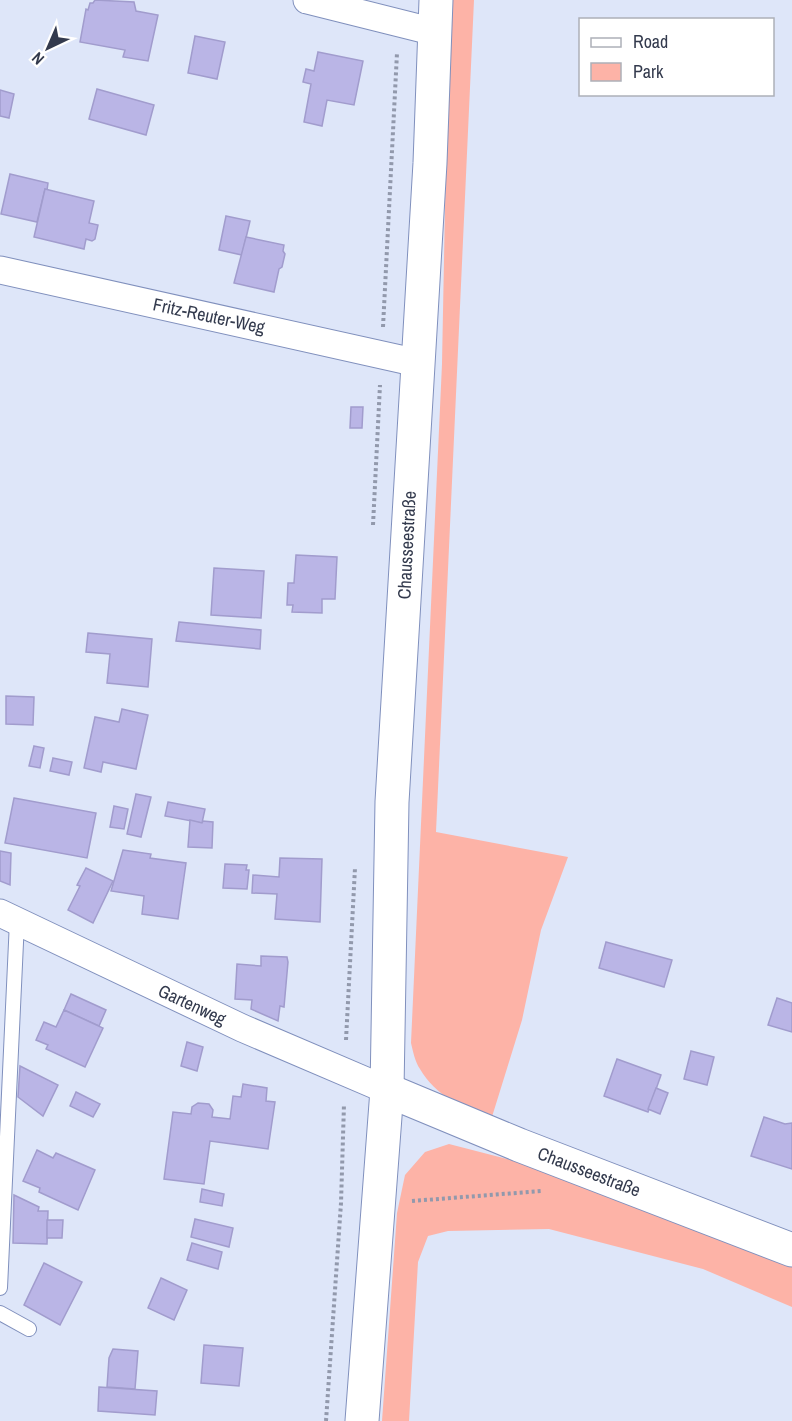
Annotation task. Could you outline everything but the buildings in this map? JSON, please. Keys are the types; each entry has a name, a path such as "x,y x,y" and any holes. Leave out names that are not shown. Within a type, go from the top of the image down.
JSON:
{"main road":[{"name":"Chausseestraße","path":"362,1421 387,1090 392,801 430,163 436,0"},
{"name":"Chausseestraße","path":"387,1090 519,1145 792,1250"}],"street":[{"path":"308,0 435,32"},
{"name":"Fritz-Reuter-Weg","path":"0,270 418,363"},
{"name":"Gartenweg","path":"8,917 242,1028 387,1090"}],"lane":[{"path":"0,1288 8,917"},
{"path":"0,1313 29,1329"}],"path":[{"path":"341,1203 378,1204 547,1190"}],"green space":[{"path":"449,0 474,0 436,832 568,857 541,930 522,1020 491,1120 442,1094 418,1066 411,1043 442,364"},
{"path":"449,1144 515,1161 792,1266 792,1307 703,1269 549,1229 448,1231 428,1236 418,1262 409,1421 382,1421 397,1213 405,1175 425,1152"}]}
